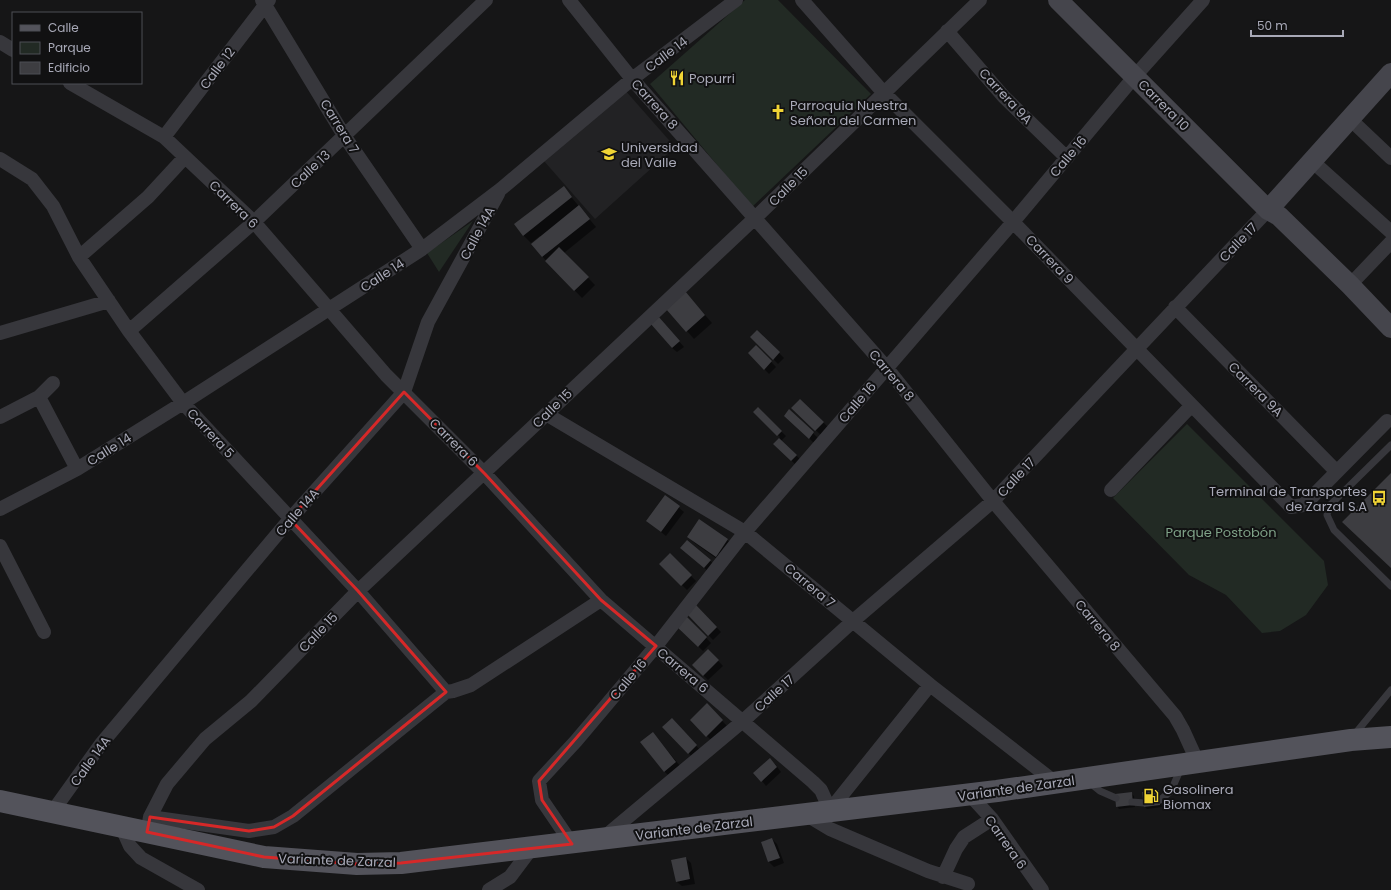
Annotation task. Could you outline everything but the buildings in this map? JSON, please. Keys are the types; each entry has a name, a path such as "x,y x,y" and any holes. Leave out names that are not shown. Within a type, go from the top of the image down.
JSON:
{"main road":[{"name":"Variante de Zarzal","path":"0,801 121,826 148,824 264,857 357,864 401,863 531,849 830,810 970,794 1085,779 1351,740 1391,737"}],"street":[{"name":"Calle 13","path":"129,331 254,222 486,0"},
{"name":"Carrera 8","path":"569,0 632,79 886,367 993,501 1175,716 1183,730 1190,764"},
{"name":"Calle 14","path":"0,509 77,469 183,403 422,249 501,188 632,79 736,0"},
{"name":"Carrera 9","path":"802,0 883,92 1013,222 1286,503 1291,507 1303,505 1336,471"},
{"name":"Calle 15","path":"148,824 167,784 205,739 250,701 358,591 485,474 546,414 755,218 883,92 980,0"},
{"name":"Carrera 10","path":"1058,0 1268,210 1279,216 1350,285 1391,328"},
{"name":"Calle 16","path":"572,844 542,800 539,789 539,781 564,754 656,646 745,532 886,367 1013,222 1135,76 1203,0"},
{"name":"Carrera 7","path":"265,1 345,136 422,249"},
{"name":"Calle 12","path":"164,137 265,1"},
{"name":"Carrera 9A","path":"947,31 1004,97 1067,158"},
{"path":"0,42 12,49"},
{"name":"Calle 17","path":"601,840 743,721 853,621 993,501 1268,210 1391,73"},
{"name":"Carrera 6","path":"72,84 164,137 254,222 386,375 485,474 601,600 813,782 821,790 830,810"},
{"path":"1350,119 1391,158"},
{"path":"79,257 148,197 185,157"},
{"name":"Carrera 5","path":"0,159 32,179 52,206 79,257 129,331 183,403 358,591 446,692"},
{"path":"1312,162 1391,232"},
{"name":"Calle 14A","path":"53,812 101,744 290,519 404,392 428,322 501,188"},
{"name":"Carrera 10","path":"1268,210 1271,222 1391,344"},
{"path":"1350,285 1391,242"},
{"path":"0,333 110,301"},
{"name":"Carrera 9A","path":"1175,307 1336,471"},
{"path":"0,417 39,397 54,383"},
{"path":"39,397 77,469"},
{"path":"1111,490 1191,406"},
{"name":"Carrera 7","path":"546,414 745,532 930,685 1056,782"},
{"path":"1336,471 1388,421"},
{"path":"0,546 44,632"},
{"path":"148,824 249,831 274,827 293,816 446,692 472,685 601,600"},
{"path":"830,810 930,685"},
{"name":"Carrera 6","path":"970,794 992,819 1042,890"},
{"path":"805,814 830,829 943,877 968,884"},
{"path":"943,877 956,849 964,837 992,819"},
{"path":"121,826 130,846 141,858 198,890"},
{"path":"489,890 510,877 531,849"}],"lane":[{"path":"1391,445 1329,506 1327,515 1334,530 1391,586"},
{"path":"1351,740 1391,690"},
{"path":"1160,800 1171,791 1190,764"},
{"path":"1085,779 1100,791 1116,798"},
{"path":"1132,802 1144,803"}],"highlighted area":[{"path":"404,392 485,474 601,600 656,646 539,781 542,800 572,844 401,863 357,864 264,857 147,832 150,817 249,831 274,827 293,816 446,692 358,591 290,519"}],"shaded area":[{"name":"Universidad del Valle","path":"624,89 675,147 595,219 544,161"}],"green space":[{"path":"745,0 778,0 871,94 752,207 650,84"},
{"path":"473,221 439,272 427,253"},
{"name":"Parque Postobón","path":"1187,424 1324,561 1328,585 1306,615 1280,631 1262,633 1226,595 1189,575 1113,498"}],"place":[{"name":"Popurri","path":"677,78"},
{"name":"Parroquia Nuestra Señora del Carmen","path":"778,112"},
{"name":"Universidad del Valle","path":"609,154"},
{"name":"Terminal de Transportes de Zarzal S.A","path":"1379,498"},
{"name":"Gasolinera Biomax","path":"1151,796"}]}
